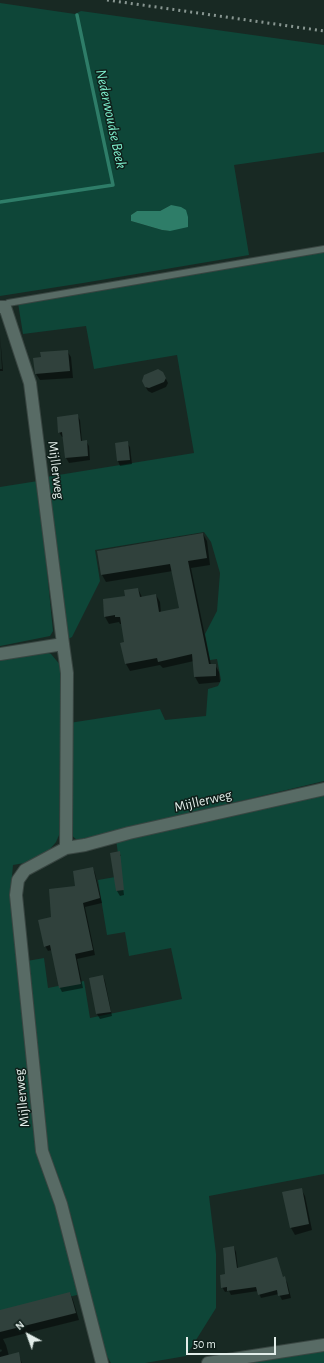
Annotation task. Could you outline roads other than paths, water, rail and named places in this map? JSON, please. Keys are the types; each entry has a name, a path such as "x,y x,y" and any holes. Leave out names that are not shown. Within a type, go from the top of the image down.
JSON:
{"street":[{"name":"Mijllerweg","path":"2,307 19,346 30,383 62,644 67,673 66,848"},
{"path":"0,654 62,644"},
{"name":"Mijllerweg","path":"102,1363 60,1204 42,1151 16,895 18,880 26,870 66,848 85,845 129,833 324,789"},
{"path":"208,1363 324,1345"}],"lane":[{"path":"2,307 8,303 324,249"}],"waterway":[{"name":"Nederwoudse Beek","path":"0,202 113,185 77,15"}],"railway":[{"path":"107,0 324,31"}]}
